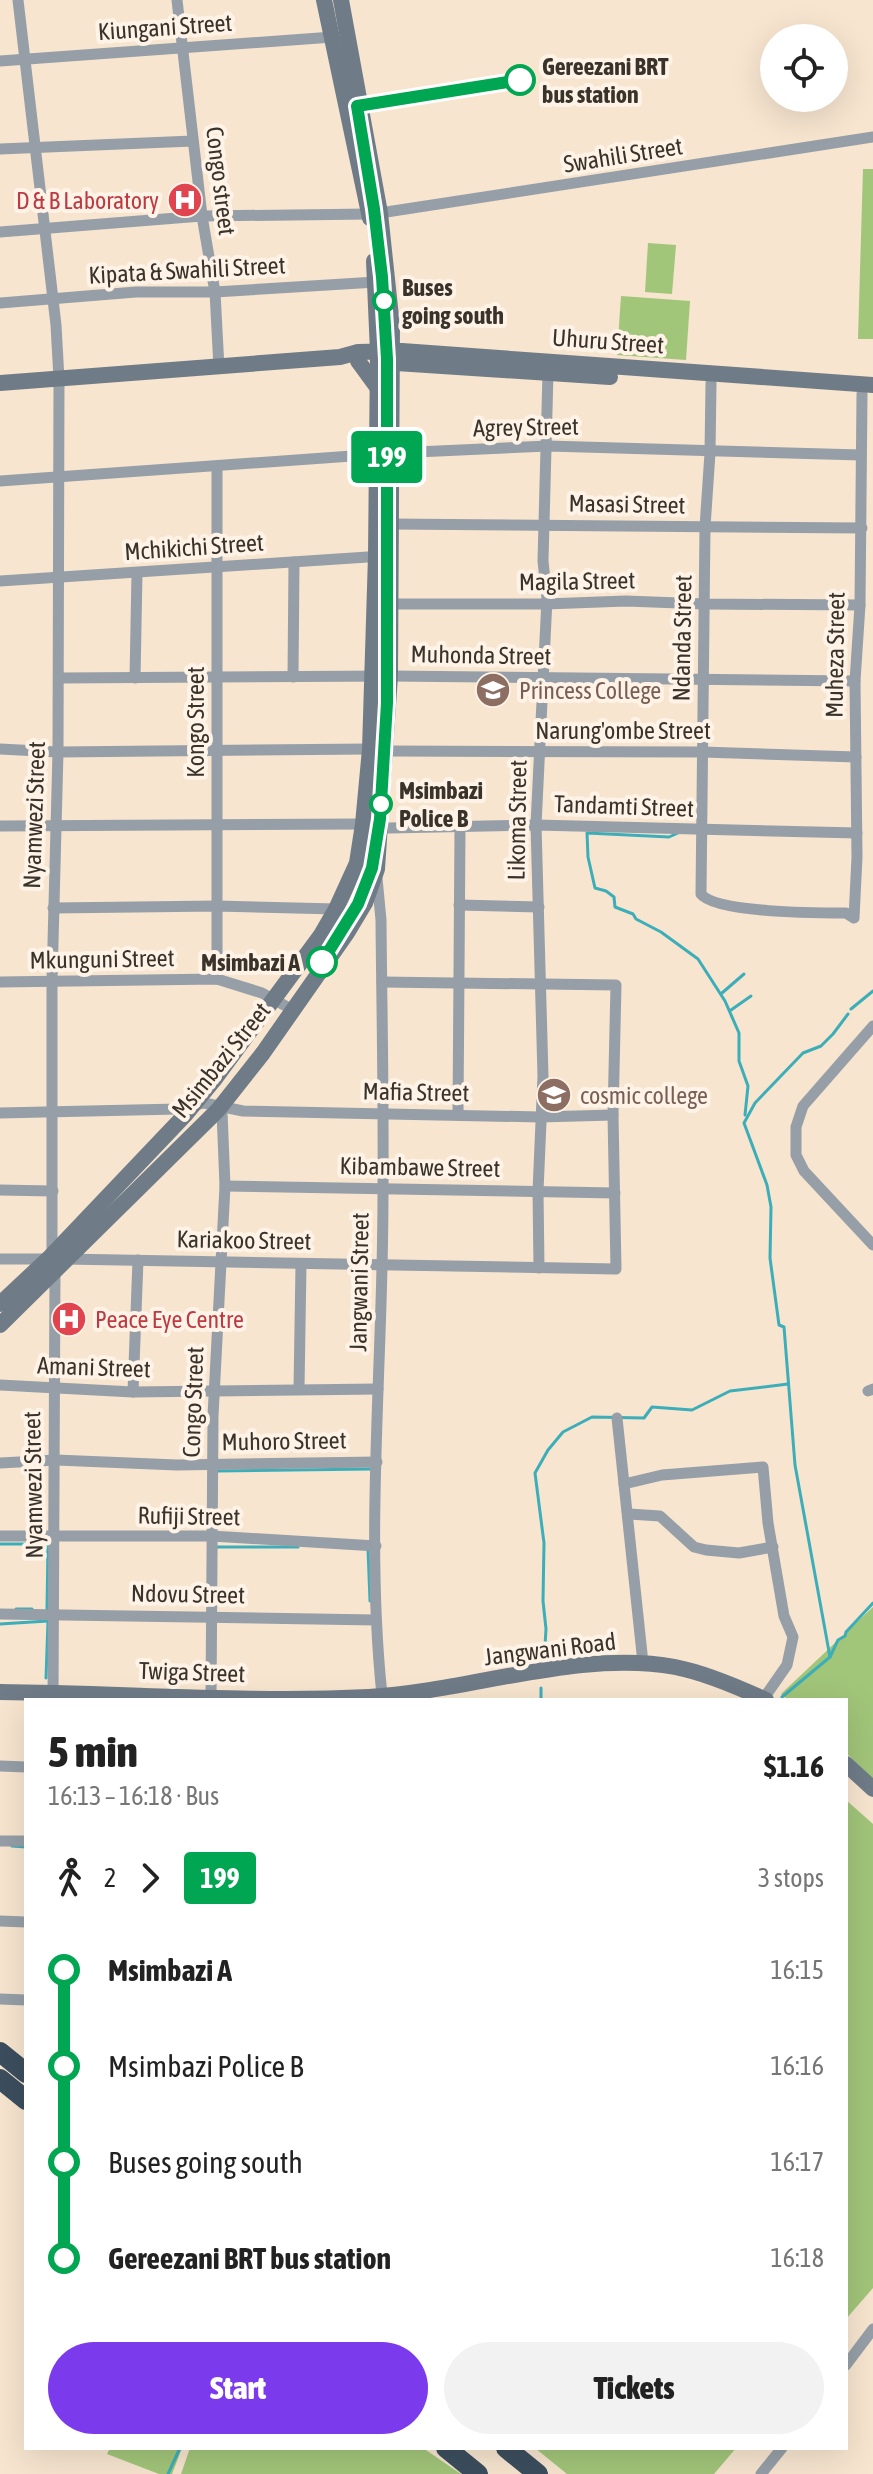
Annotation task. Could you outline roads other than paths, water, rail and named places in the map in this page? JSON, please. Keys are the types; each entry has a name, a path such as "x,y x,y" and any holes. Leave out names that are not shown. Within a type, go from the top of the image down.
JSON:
{"highway":[{"path":"0,2052 24,2071"},
{"path":"0,2079 24,2098"},
{"path":"448,2450 478,2474"},
{"path":"508,2450 538,2474"}],"street":[{"name":"Nyamwezi Street","path":"18,0 53,300 59,379 59,678 52,981 56,1460 53,1696"},
{"name":"Congo street","path":"177,0 202,216 215,292 219,368"},
{"path":"324,0 375,214 376,282 385,328 422,358 385,388 358,356 385,328 375,214 341,0"},
{"name":"Kiungani Street","path":"0,61 333,37"},
{"name":"Swahili Street","path":"0,232 202,216 375,214 873,137"},
{"path":"0,149 193,141"},
{"name":"Kipata & Swahili Street","path":"0,303 136,292 215,292 376,282"},
{"name":"Msimbazi Street","path":"0,1304 54,1260 218,1108 263,1053 365,903 377,869 385,328"},
{"name":"Uhuru Street","path":"0,383 358,356 869,391"},
{"name":"Uhuru Street","path":"422,358 548,373 869,391"},
{"name":"Likoma Street","path":"539,1268 538,1191 543,1076 536,825 546,604 543,561 548,373"},
{"name":"Ndanda Street","path":"711,383 705,527 701,894 710,901 739,907 846,913 854,918"},
{"name":"Muheza Street","path":"854,918 857,833 855,681 860,605 861,455 869,391"},
{"name":"Agrey Street","path":"0,481 384,454 548,446 861,455"},
{"name":"Msimbazi Street","path":"0,1325 214,1080 336,909 357,863 390,604 384,556 391,524 384,454"},
{"name":"Kongo Street","path":"217,466 217,979"},
{"name":"Masasi Street","path":"391,524 862,528"},
{"name":"Mchikichi Street","path":"0,581 384,556"},
{"path":"293,677 294,562"},
{"path":"135,678 137,573"},
{"name":"Magila Street","path":"390,604 626,601 860,605"},
{"name":"Muhonda Street","path":"59,678 382,676 855,681"},
{"path":"0,749 58,752 370,749"},
{"name":"Narung'ombe Street","path":"389,751 702,752 856,757"},
{"path":"0,826 363,824"},
{"name":"Tandamti Street","path":"389,828 536,825 857,833"},
{"path":"458,1115 460,828"},
{"name":"Jangwani Street","path":"377,869 381,920 383,1189 376,1620 382,1695"},
{"path":"459,905 539,907"},
{"path":"53,908 217,906 336,909"},
{"name":"Mkunguni Street","path":"0,982 217,979 231,981 293,1010"},
{"path":"382,982 616,985 615,1193"},
{"path":"873,1026 803,1106 796,1138 796,1155 804,1171 873,1245"},
{"name":"Mafia Street","path":"54,1112 171,1109 204,1103 243,1111 540,1117 613,1115"},
{"name":"Congo Street","path":"211,1698 214,1390 225,1186 224,1124 218,1108"},
{"path":"0,1113 54,1112"},
{"name":"Kibambawe Street","path":"225,1186 615,1193"},
{"path":"0,1190 53,1191"},
{"name":"Kariakoo Street","path":"0,1259 616,1269 615,1193"},
{"path":"133,1392 138,1260"},
{"path":"299,1389 301,1264"},
{"name":"Amani Street","path":"0,1385 133,1392 378,1389"},
{"path":"617,1418 643,1663"},
{"name":"Muhoro Street","path":"0,1463 56,1460 212,1464 377,1462"},
{"path":"624,1484 662,1475 763,1467 784,1616 793,1637 787,1665 766,1698"},
{"path":"629,1514 660,1516 694,1547 706,1550 739,1553 773,1547"},
{"name":"Rufiji Street","path":"0,1536 212,1536 376,1546"},
{"name":"Ndovu Street","path":"0,1614 376,1620"},
{"name":"Jangwani Road","path":"382,1695 406,1694 566,1667 643,1663 677,1667 762,1698"},
{"name":"Twiga Street","path":"0,1692 53,1696 211,1698"},
{"name":"Twiga Street","path":"307,1698 382,1695"},
{"path":"0,1766 24,1767"},
{"path":"848,1766 873,1789"},
{"path":"0,1841 24,1841"},
{"path":"0,1921 24,1922"},
{"path":"0,1999 24,2000"},
{"path":"848,2362 873,2329"},
{"path":"761,2474 780,2450"}],"waterway":[{"path":"678,833 669,837 587,833 588,857 595,888 614,897 615,907 633,914 636,919 661,932 698,959 725,1001 739,1033 739,1061 748,1086 745,1115"},
{"path":"722,993 744,974"},
{"path":"851,1009 873,991"},
{"path":"731,1010 751,996"},
{"path":"830,1657 795,1465 784,1327 779,1325 770,1258 771,1207 767,1185 744,1123 755,1103 803,1053 821,1046 848,1014"},
{"path":"544,1662 544,1543 535,1473 563,1432 592,1417 644,1418 652,1407 692,1410 730,1391 788,1384"},
{"path":"216,1471 371,1469"},
{"path":"0,1544 48,1544 47,1609"},
{"path":"217,1547 298,1547"},
{"path":"368,1549 370,1601"},
{"path":"782,1697 830,1657 838,1640 873,1603"},
{"path":"16,1609 32,1609"},
{"path":"0,1624 48,1621 46,1678"},
{"path":"541,1688 541,1698"},
{"path":"12,1846 24,1847"},
{"path":"168,2474 179,2450"}],"place":[{"name":"Gereezani BRT bus station","path":"520,80"},
{"name":"D & B Laboratory","path":"185,200"},
{"name":"Buses going south","path":"384,301"},
{"name":"Princess College","path":"493,690"},
{"name":"Msimbazi Police B","path":"381,804"},
{"name":"Msimbazi A","path":"322,962"},
{"name":"cosmic college","path":"554,1095"},
{"name":"Peace Eye Centre","path":"69,1319"}]}
